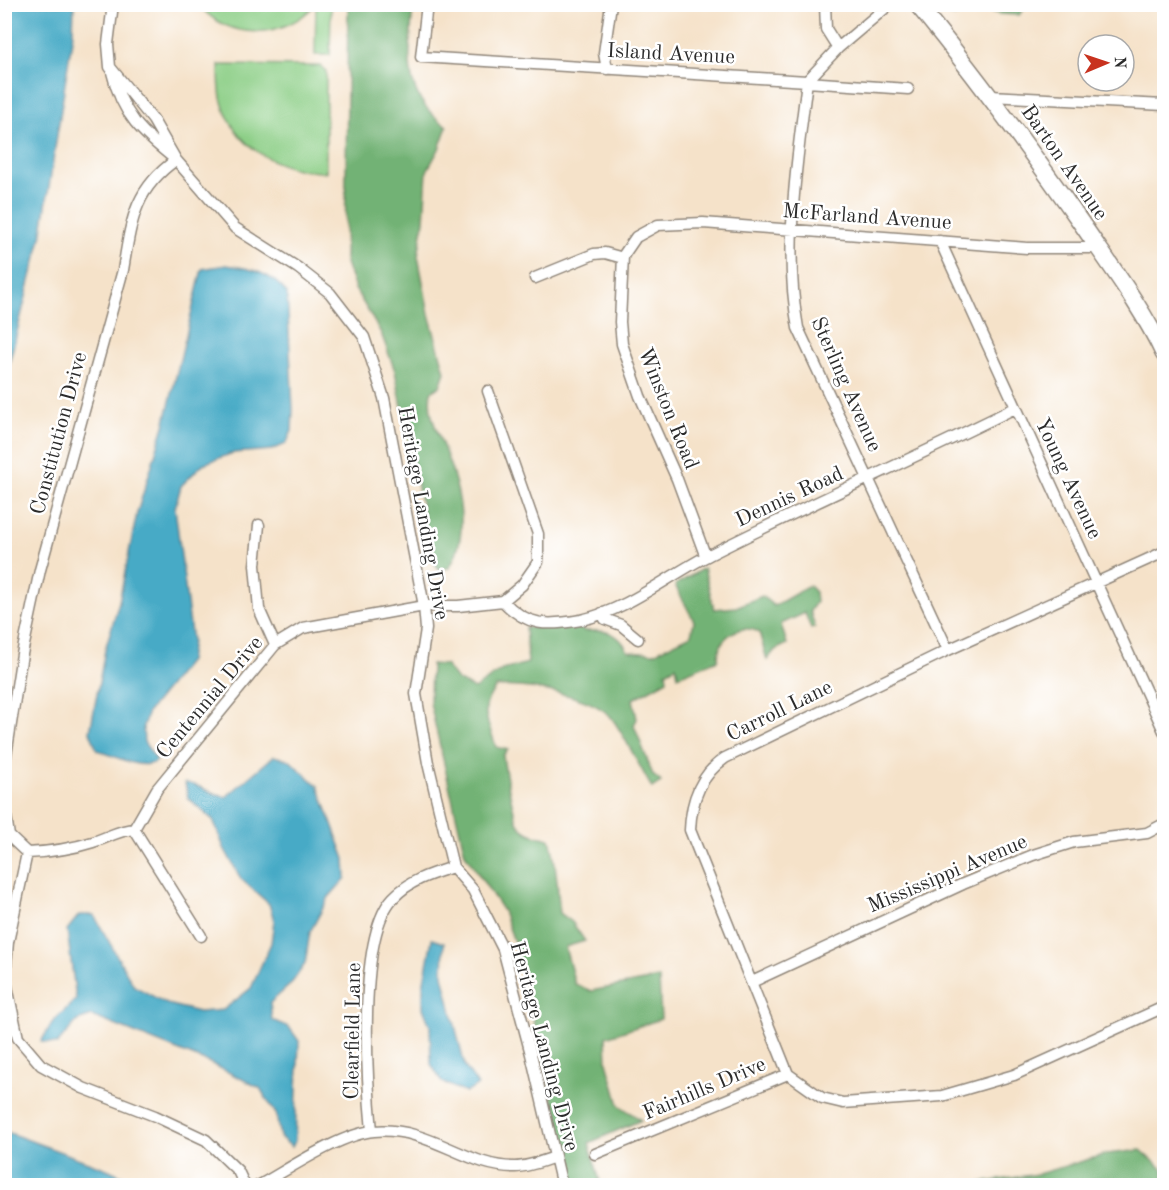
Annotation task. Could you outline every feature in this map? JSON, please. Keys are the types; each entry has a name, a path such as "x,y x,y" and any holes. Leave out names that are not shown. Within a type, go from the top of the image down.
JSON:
{"main road":[{"name":"Barton Avenue","path":"917,4 990,96 1098,248 1141,311 1164,354"}],"street":[{"name":"Heritage Landing Drive","path":"113,4 108,44 110,67 117,95 129,117 147,138 176,160"},
{"name":"Island Avenue","path":"427,4 421,57 908,89"},
{"path":"607,69 604,53 611,4"},
{"path":"825,4 826,28 838,48"},
{"path":"807,81 838,48 890,4"},
{"name":"Heritage Landing Drive","path":"110,67 153,120 176,160 235,228 298,268 330,293 364,337 384,398 423,606 426,629 417,694 428,762 453,867 473,890 503,949 562,1185"},
{"name":"Sterling Avenue","path":"807,81 792,231 792,298 798,328 948,650"},
{"path":"990,96 1164,105"},
{"name":"Constitution Drive","path":"4,768 22,654 40,570 123,270 129,233 142,193 156,174 176,160"},
{"name":"McFarland Avenue","path":"623,258 636,237 658,225 703,223 1027,248 1098,248"},
{"name":"Young Avenue","path":"940,241 1164,731"},
{"path":"535,278 594,254 605,253 623,258"},
{"name":"Winston Road","path":"623,258 622,344 640,396 677,479 705,552 709,555"},
{"path":"488,391 538,534 538,562 522,585 503,601"},
{"name":"Dennis Road","path":"503,601 516,615 534,623 562,623 602,613 709,555 1015,408"},
{"path":"259,525 255,565 259,609 275,645"},
{"name":"Carroll Lane","path":"788,1074 690,830 691,808 709,770 723,759 948,650 1098,584 1164,552"},
{"name":"Centennial Drive","path":"134,829 157,789 275,645 303,628 423,606 458,606 503,601"},
{"path":"602,613 605,619 621,625 638,639"},
{"path":"4,802 9,836 27,853 56,852 96,842 125,829 134,829 201,936"},
{"name":"Mississippi Avenue","path":"752,982 963,884 1033,855 1074,842 1148,833 1164,824"},
{"path":"27,853 8,942 5,977 18,1038 41,1065 83,1088 155,1116 206,1140 238,1171 245,1185"},
{"name":"Clearfield Lane","path":"372,1131 368,1091 368,1002 372,956 380,916 392,898 410,883 453,867"},
{"name":"Fairhills Drive","path":"595,1155 788,1074 822,1098 843,1103 942,1096 1014,1076 1164,1007"},
{"path":"258,1185 330,1146 372,1131 401,1131 438,1142 480,1161 515,1167 555,1157"}],"green space":[{"path":"199,5 315,5 288,25 257,32 225,25 211,17"},
{"path":"316,5 331,5 330,55 315,55"},
{"path":"348,5 413,5 410,56 414,87 432,114 447,126 439,149 427,171 424,221 418,256 429,314 445,372 440,386 431,392 431,411 457,488 460,505 460,538 449,568 439,569 432,559 395,371 381,333 355,289 345,260"},
{"path":"935,5 1036,5 1026,6 1019,15 1000,14 977,7 955,16 943,13"},
{"path":"219,65 320,66 326,71 326,172 308,171 275,162 247,143 227,115 220,94"},
{"path":"704,568 714,609 736,607 762,596 774,606 809,586 815,592 816,602 810,611 815,627 811,629 805,613 781,624 787,644 775,650 767,660 759,632 751,629 737,631 725,639 721,645 718,660 678,676 676,666 666,672 667,680 633,699 637,719 634,725 653,775 661,782 652,788 615,722 601,709 588,702 539,689 496,687 487,703 486,716 496,747 508,750 503,755 509,792 519,825 533,835 550,839 560,913 572,922 585,941 565,947 575,984 591,991 659,978 661,1019 606,1037 607,1062 619,1105 641,1120 589,1143 601,1185 572,1185 517,950 503,911 465,854 430,703 431,664 445,665 457,680 474,689 502,670 528,663 525,628 577,624 584,631 610,633 620,639 628,651 654,653 691,635 694,621 675,585"},
{"path":"1141,1150 1164,1170 1164,1185 965,1185 1038,1174 1107,1154"}],"water":[{"path":"5,4 74,5 73,33 41,238 5,379"},
{"path":"226,265 268,276 287,294 293,409 292,431 286,444 272,450 233,453 203,464 181,486 175,508 192,641 189,661 148,712 143,726 144,742 157,761 144,765 136,764 97,750 90,732 105,650 119,602 137,513 164,426 202,269"},
{"path":"274,756 289,760 318,786 345,859 346,878 329,897 310,932 305,964 291,984 270,1003 272,1020 289,1027 299,1041 295,1141 292,1147 280,1137 276,1114 260,1088 210,1063 92,1016 77,1021 57,1044 41,1042 52,1023 76,999 67,930 79,915 94,915 134,986 167,1004 199,1012 223,1010 251,988 271,943 274,920 269,904 241,879 224,848 213,820 188,798 185,783 226,797"},
{"path":"432,939 444,943 443,975 465,1067 478,1085 466,1093 442,1082 431,1064 430,1026 423,1008 423,986"},
{"path":"4,1131 107,1169 142,1185 5,1185"}]}
